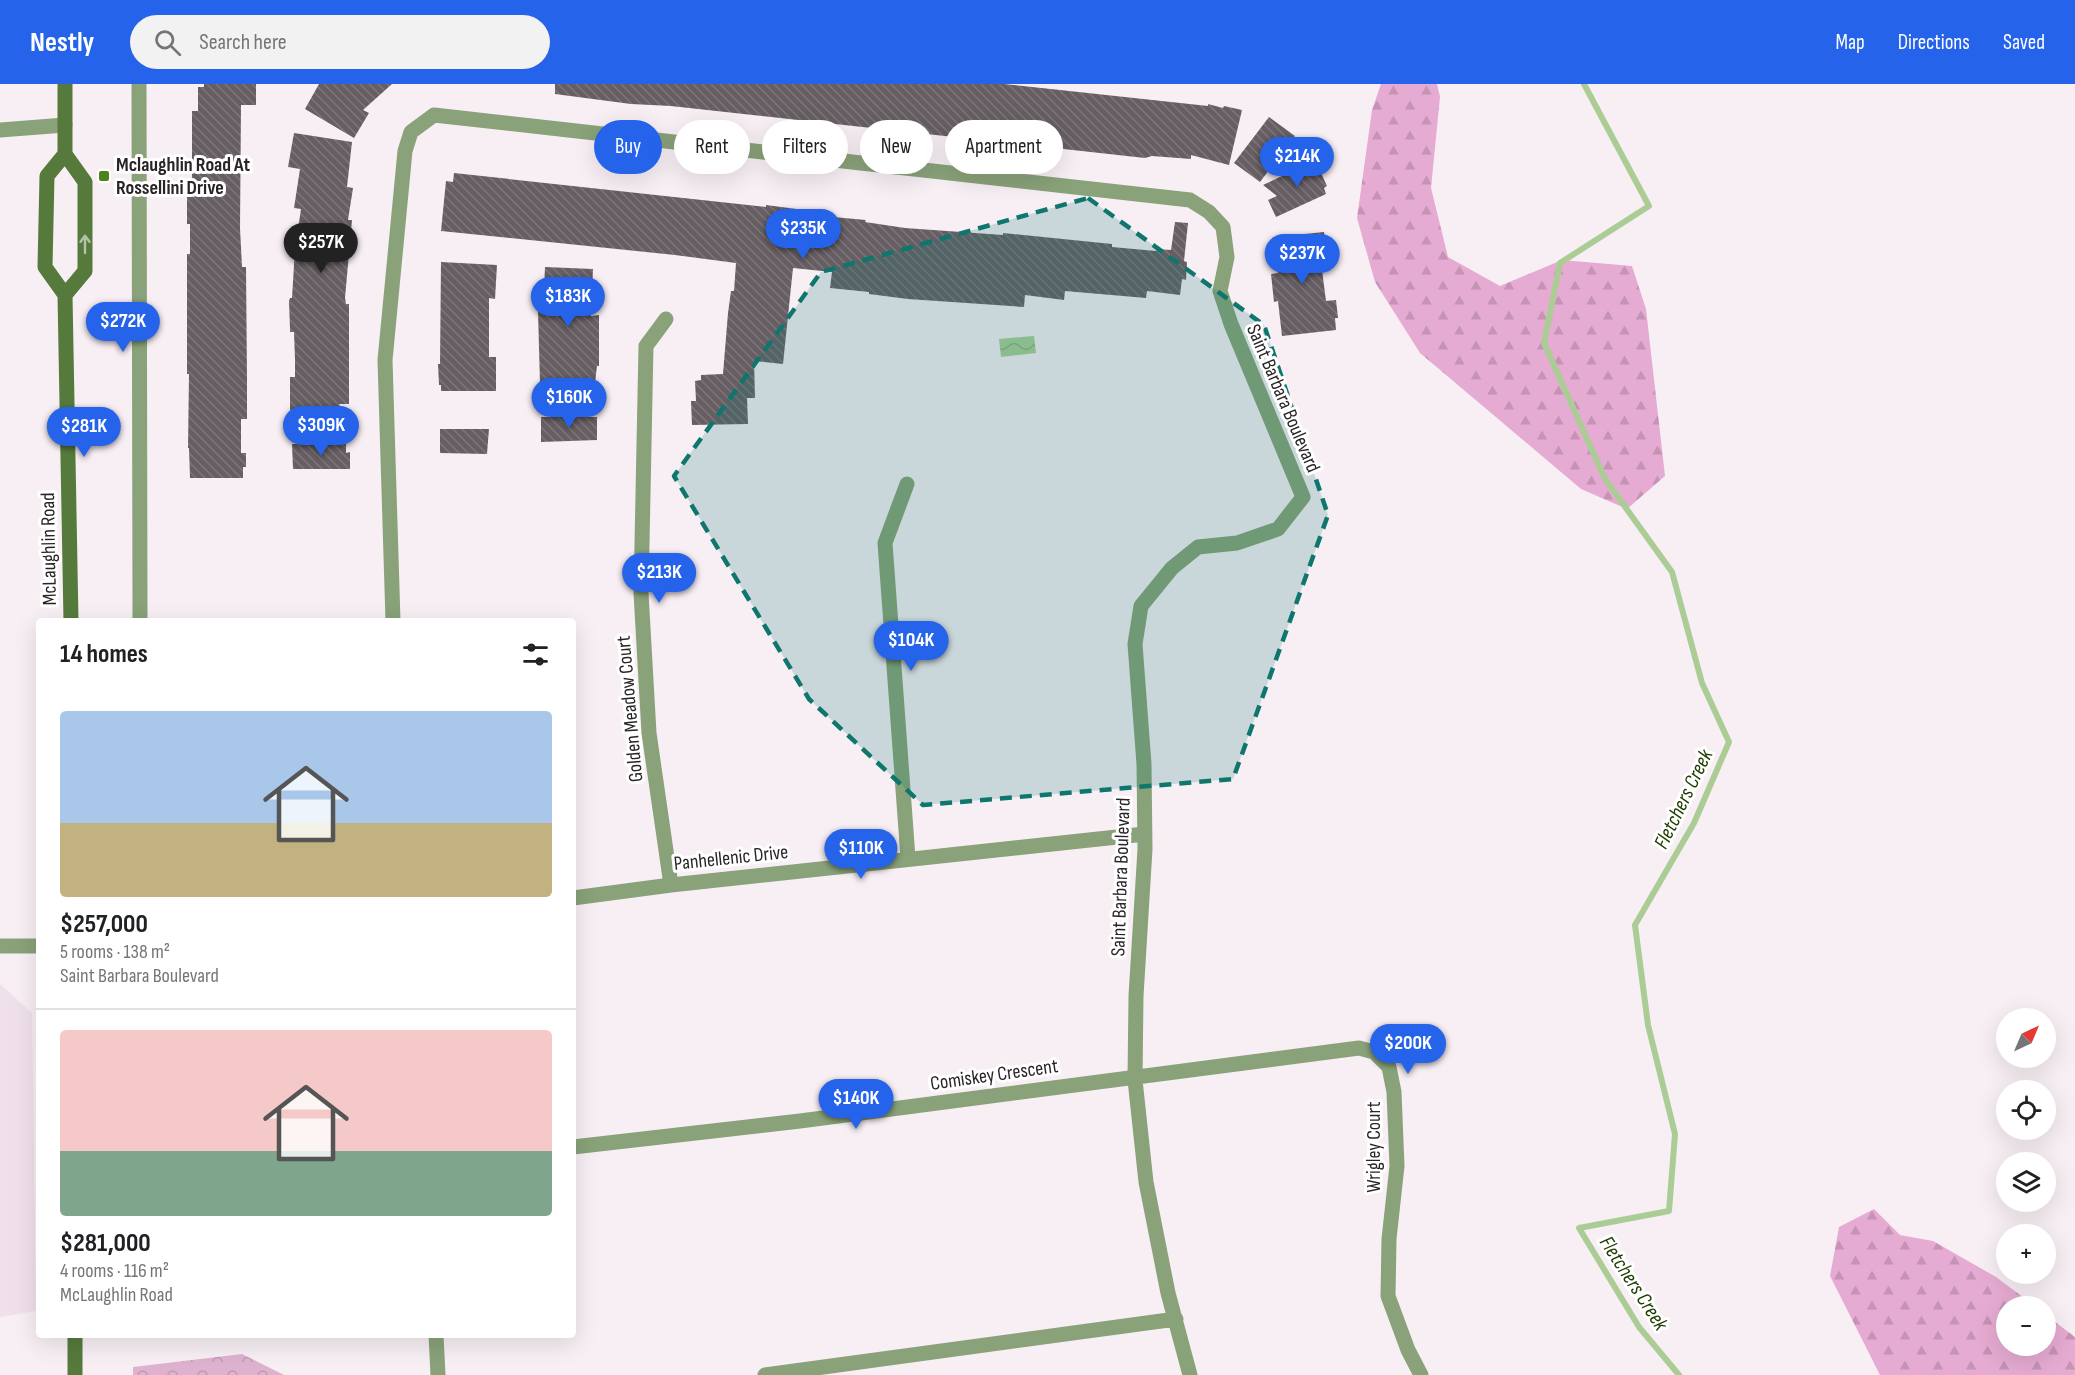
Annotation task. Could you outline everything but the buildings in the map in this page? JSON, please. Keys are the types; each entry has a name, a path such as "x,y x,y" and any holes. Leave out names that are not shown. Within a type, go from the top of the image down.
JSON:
{"street":[{"path":"65,84 65,154 85,182 85,271 65,296 45,267 47,176 65,154"},
{"path":"139,84 140,618"},
{"name":"Saint Barbara Boulevard","path":"393,618 385,360 405,151 411,132 434,115 1190,200 1209,212 1223,227 1227,257 1220,291 1230,324 1303,497 1278,529 1237,543 1198,547 1172,568 1141,606 1135,644 1144,764 1145,834 1136,996 1135,1076 1146,1182 1168,1293 1190,1375"},
{"path":"0,130 65,125"},
{"name":"McLaughlin Road","path":"65,296 71,618"},
{"name":"Golden Meadow Court","path":"666,319 646,346 641,593 649,733 671,885"},
{"path":"907,484 885,543 908,858"},
{"name":"Panhellenic Drive","path":"576,898 908,858 1145,834"},
{"path":"0,946 36,946"},
{"name":"Wrigley Court","path":"1135,1076 1359,1047 1374,1052 1389,1067 1394,1092 1397,1166 1389,1239 1388,1296 1408,1350 1421,1375"},
{"name":"Comiskey Crescent","path":"576,1147 800,1121 1135,1076"},
{"path":"765,1375 1176,1319"},
{"path":"75,1338 75,1375"},
{"path":"435,1338 438,1375"}],"highlighted area":[{"path":"1088,198 1264,325 1328,515 1233,779 923,805 809,699 674,476 821,272"}],"shaded area":[{"path":"0,984 32,1013 36,1311 0,1317"}],"green space":[{"path":"1381,84 1437,84 1440,97 1431,188 1448,257 1500,286 1562,260 1632,266 1646,309 1665,476 1627,509 1581,489 1420,353 1375,282 1357,218 1372,110"},
{"path":"1874,1209 1900,1235 1933,1241 1996,1277 1996,1284 2005,1284 2022,1296 1996,1296 1996,1356 2056,1356 2056,1323 2075,1337 2075,1375 1880,1375 1830,1276 1839,1227"},
{"path":"242,1354 284,1375 133,1375 133,1367"}],"water":[{"path":"1034,336 1036,353 1001,357 999,339"}],"waterway":[{"name":"Fletchers Creek","path":"1584,84 1649,206 1560,263 1544,343 1605,479 1672,572 1702,683 1729,742 1694,823 1635,925 1648,1025 1675,1134 1669,1211 1579,1228 1639,1327 1679,1375"}],"place":[{"name":"Mclaughlin Road At Rossellini Drive","path":"104,176"}]}
